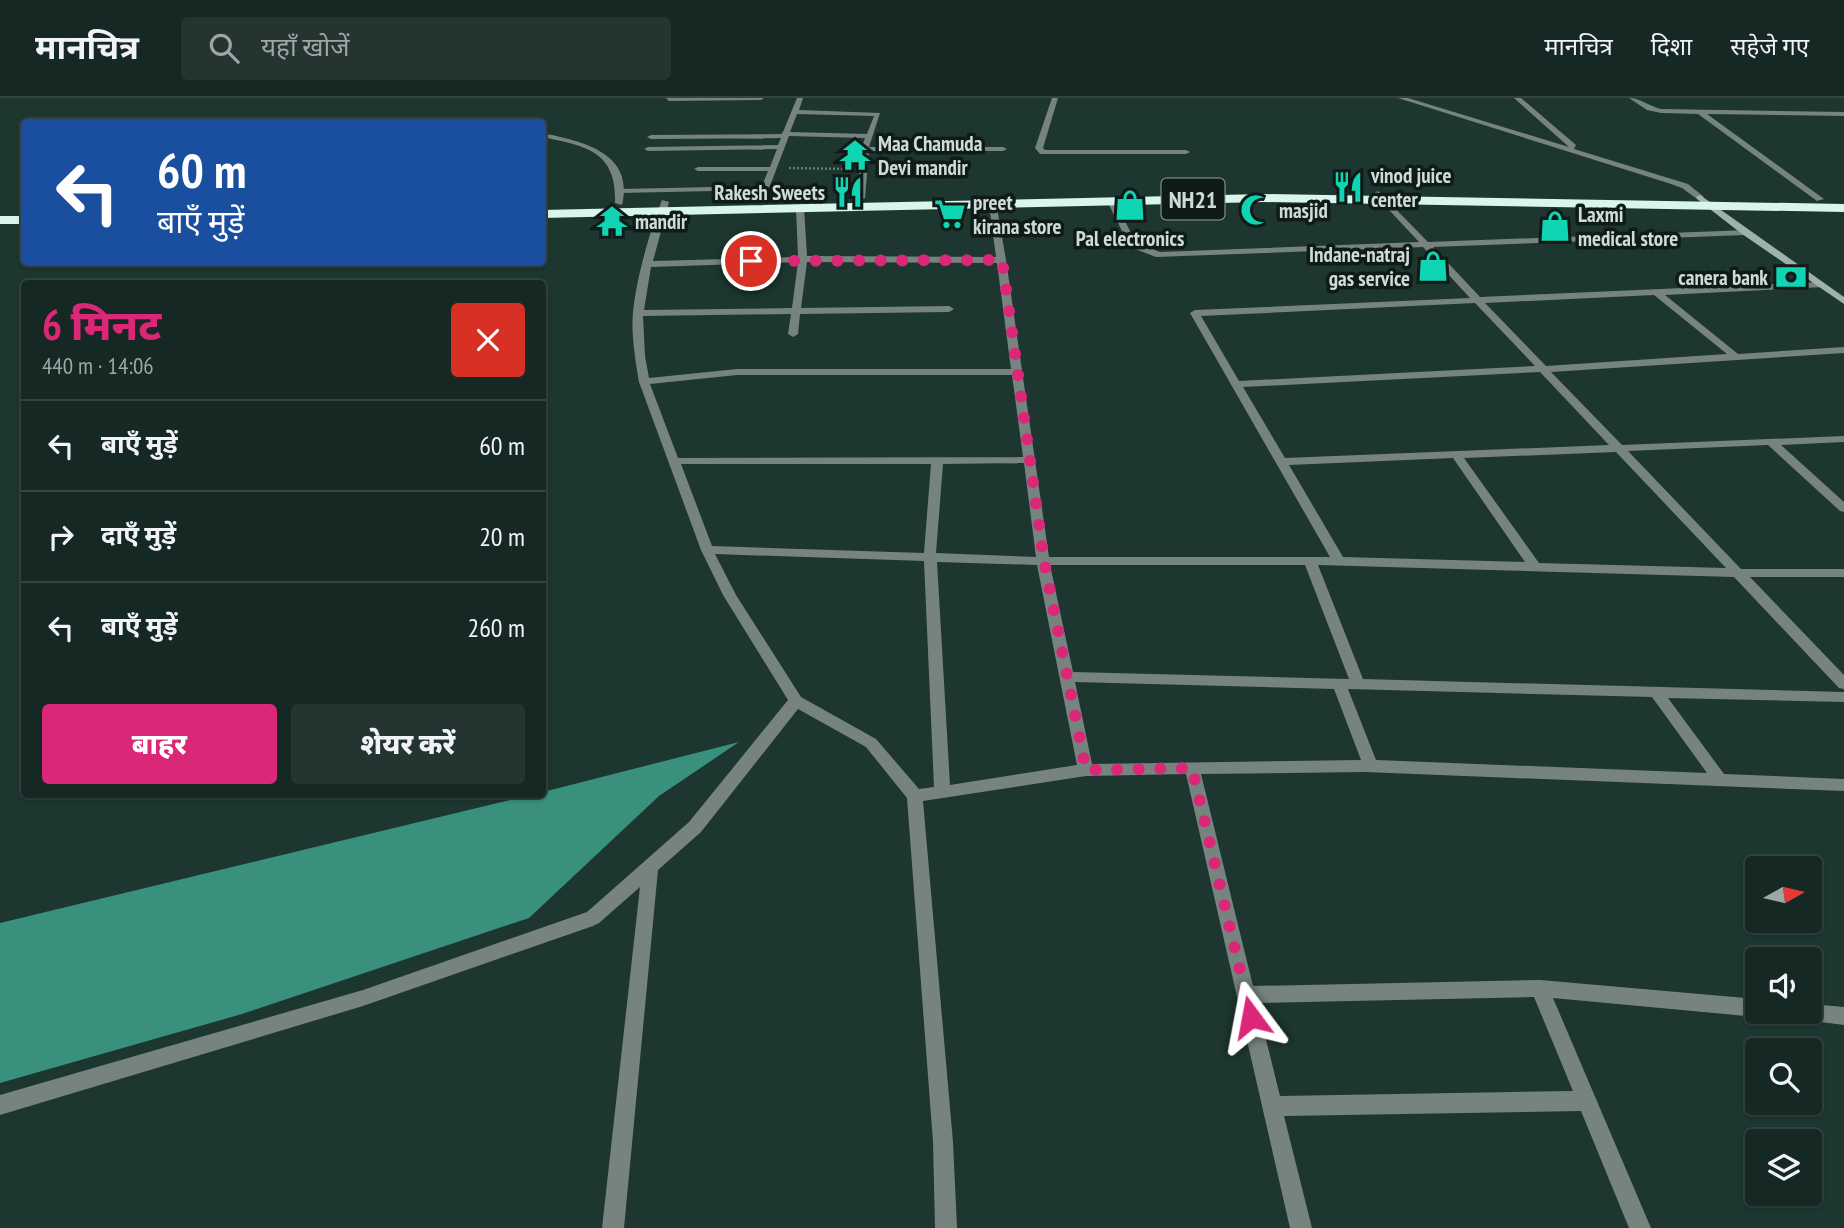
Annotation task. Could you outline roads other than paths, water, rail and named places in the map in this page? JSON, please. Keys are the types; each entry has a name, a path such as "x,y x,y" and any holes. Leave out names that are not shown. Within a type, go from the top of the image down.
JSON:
{"highway":[{"name":"NH21","path":"546,214 861,198 1137,192 1844,208"},
{"name":"NH21","path":"546,204 620,197 664,207 800,208 1264,198 1844,199"},
{"path":"0,211 21,211"},
{"path":"0,220 21,220"}],"street":[{"path":"669,99 761,98"},
{"path":"760,202 800,98"},
{"path":"1055,98 1040,149 1043,152 1186,152"},
{"path":"1401,98 1576,150 1685,186 1745,232 1844,301"},
{"path":"1517,98 1576,150"},
{"path":"1632,98 1653,110 1844,114"},
{"path":"794,111 878,114 865,149 861,198"},
{"path":"1700,112 1820,199"},
{"path":"546,136 573,141 600,152 614,164 620,197 765,188"},
{"path":"651,137 869,136"},
{"path":"648,149 779,148"},
{"path":"865,149 1003,149"},
{"path":"698,169 772,168"},
{"path":"1382,197 1844,684"},
{"path":"1111,201 1133,245 1159,255 1745,232"},
{"path":"993,204 1044,561 1086,770"},
{"path":"664,207 646,264 636,313 644,382 707,550 730,594 796,701 871,743 915,796 943,1142 946,1228"},
{"path":"793,334 803,259 800,208"},
{"path":"646,264 803,259 1002,260"},
{"path":"1339,561 1195,313 1821,285"},
{"path":"1657,293 1736,356"},
{"path":"636,313 949,309"},
{"path":"1236,384 1544,369 1844,350"},
{"path":"644,382 737,372 1017,372"},
{"path":"1281,462 1844,439"},
{"path":"1772,443 1844,508"},
{"path":"1457,455 1535,566"},
{"path":"674,461 1029,460"},
{"path":"937,462 930,556 942,790"},
{"path":"707,550 1044,561 1339,561 1739,573 1844,573"},
{"path":"1310,561 1358,684"},
{"path":"1066,677 1844,697"},
{"path":"1339,684 1371,767"},
{"path":"1656,692 1719,779"},
{"path":"0,1105 363,998 593,918 695,827 796,701"},
{"path":"915,796 1086,770 1192,768 1371,767 1844,785"},
{"path":"1192,768 1301,1228"},
{"path":"614,1228 650,867"},
{"path":"1245,995 1539,988 1745,1007"},
{"path":"1539,988 1640,1228"},
{"path":"1822,1014 1844,1016"},
{"path":"1272,1106 1587,1101"}],"place":[{"name":"Maa Chamuda Devi mandir","path":"855,155"},
{"name":"vinod juice center","path":"1348,187"},
{"name":"Rakesh Sweets","path":"848,192"},
{"name":"Pal electronics","path":"1130,205"},
{"name":"masjid","path":"1256,210"},
{"name":"preet kirana store","path":"950,214"},
{"name":"mandir","path":"612,221"},
{"name":"Laxmi medical store","path":"1555,226"},
{"name":"Indane-natraj gas service","path":"1433,266"},
{"name":"canera bank","path":"1791,277"}]}
